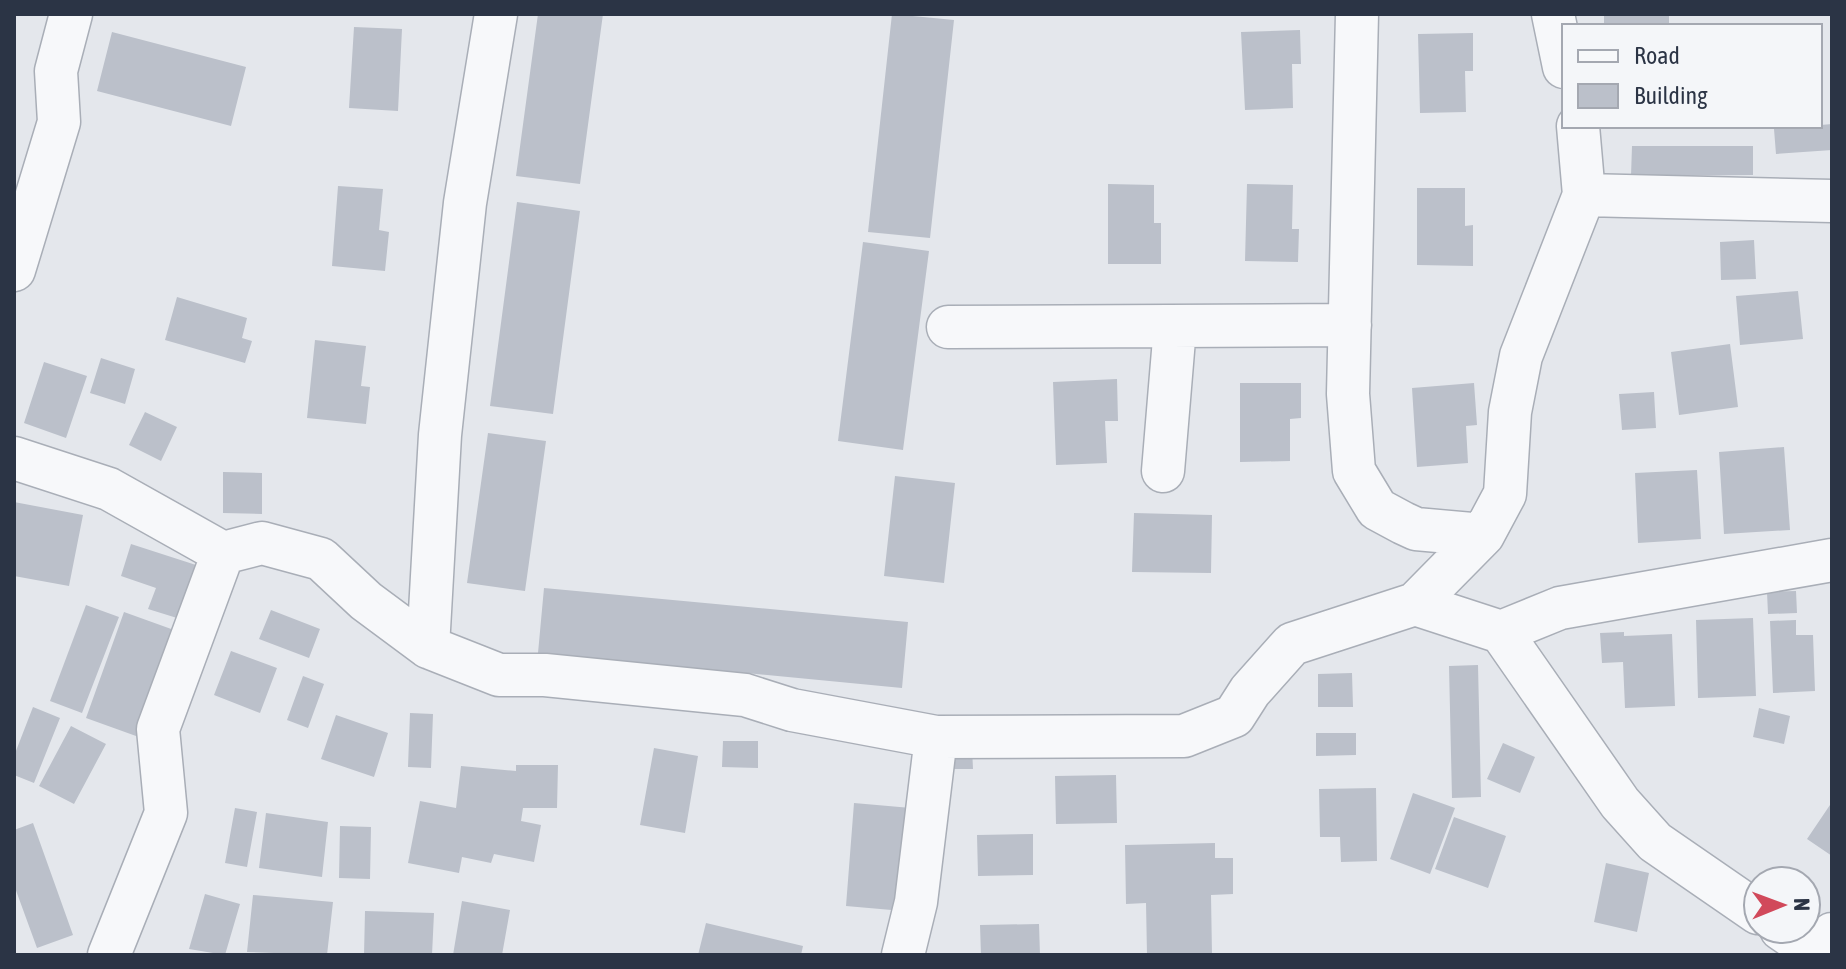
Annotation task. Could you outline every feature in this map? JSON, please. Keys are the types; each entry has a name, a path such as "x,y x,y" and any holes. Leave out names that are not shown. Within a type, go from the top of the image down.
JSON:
{"street":[{"path":"14,270 59,122 56,71 71,14"},
{"path":"428,647 442,419 465,203 496,14"},
{"path":"1357,14 1348,394 1354,471 1377,509 1416,529 1483,535"},
{"path":"1553,14 1562,57"},
{"path":"14,458 109,489 223,553 262,543 321,559 366,601 428,647 499,675 545,675 745,695 792,710 936,737 1184,736 1234,716 1250,691 1292,644 1415,604 1483,535 1505,494 1510,412 1521,356 1584,195 1578,128"},
{"path":"1584,195 1832,201"},
{"path":"948,327 1350,325"},
{"path":"1163,471 1175,327"},
{"path":"109,955 166,813 158,729 223,553"},
{"path":"1501,632 1560,608 1832,560"},
{"path":"1415,604 1501,632 1601,777 1655,842 1742,902"},
{"path":"903,955 916,902 936,737"},
{"path":"1804,945 1819,955 1832,934"}],"building":[{"path":"538,14 603,14 580,184 516,176"},
{"path":"892,14 954,20 930,238 868,232"},
{"path":"1604,14 1669,14 1669,24 1604,24"},
{"path":"354,27 402,29 398,111 349,108"},
{"path":"1300,30 1301,64 1292,64 1293,108 1245,110 1241,32"},
{"path":"112,32 246,67 231,126 97,91"},
{"path":"1473,33 1473,71 1465,71 1466,112 1420,113 1418,34"},
{"path":"1832,124 1832,150 1776,154 1774,129 1822,128 1822,125"},
{"path":"1632,146 1753,146 1753,175 1631,176"},
{"path":"1108,184 1154,185 1154,223 1161,223 1161,264 1108,264"},
{"path":"1247,184 1293,185 1292,229 1299,229 1298,262 1245,261"},
{"path":"338,186 383,189 379,230 389,232 385,271 332,266"},
{"path":"1417,188 1465,188 1465,226 1473,225 1473,266 1417,265"},
{"path":"517,202 580,211 553,414 490,406"},
{"path":"1754,240 1756,279 1721,280 1720,242"},
{"path":"863,242 929,251 903,450 838,441"},
{"path":"1798,291 1803,339 1740,345 1736,296"},
{"path":"177,297 247,318 242,338 252,341 245,363 165,340"},
{"path":"315,340 366,346 361,386 370,387 366,424 307,418"},
{"path":"1730,344 1738,407 1679,415 1671,352"},
{"path":"101,358 135,369 125,404 90,393"},
{"path":"44,362 87,376 66,438 24,423"},
{"path":"1117,379 1118,421 1105,421 1107,463 1056,465 1053,382"},
{"path":"1240,383 1301,383 1301,418 1290,419 1290,461 1240,462"},
{"path":"1474,383 1477,425 1466,426 1468,463 1417,467 1412,388"},
{"path":"1654,392 1656,428 1622,430 1619,394"},
{"path":"145,412 177,427 161,461 129,445"},
{"path":"488,433 546,441 525,591 467,583"},
{"path":"1784,447 1790,530 1724,534 1719,452"},
{"path":"1697,470 1701,539 1638,543 1635,473"},
{"path":"223,472 262,473 262,514 223,513"},
{"path":"895,476 955,483 944,583 884,576"},
{"path":"14,502 83,515 69,586 14,576"},
{"path":"1134,513 1212,515 1211,573 1132,572"},
{"path":"131,544 196,565 177,618 148,609 156,588 121,576"},
{"path":"544,588 908,622 902,688 538,653"},
{"path":"1796,591 1797,613 1768,614 1767,592"},
{"path":"86,605 119,617 82,713 50,701"},
{"path":"271,610 320,629 309,658 259,639"},
{"path":"124,612 174,630 136,736 86,718"},
{"path":"1753,618 1756,696 1698,698 1696,620"},
{"path":"1796,620 1796,635 1813,635 1815,691 1773,693 1770,621"},
{"path":"1624,632 1624,636 1672,634 1675,706 1625,708 1623,662 1602,663 1600,633"},
{"path":"231,651 277,668 260,713 214,695"},
{"path":"1478,665 1481,797 1452,798 1449,666"},
{"path":"1352,673 1353,707 1318,707 1318,674"},
{"path":"303,676 324,684 308,728 287,720"},
{"path":"33,707 60,718 34,783 14,775 14,756"},
{"path":"1759,708 1790,716 1784,744 1753,737"},
{"path":"410,713 433,714 431,768 408,767"},
{"path":"336,715 388,733 374,777 321,759"},
{"path":"71,726 106,744 74,804 39,786"},
{"path":"1316,733 1356,733 1356,755 1316,756"},
{"path":"723,741 758,741 758,768 722,767"},
{"path":"1503,743 1535,757 1520,793 1487,779"},
{"path":"972,747 973,769 937,769 937,748"},
{"path":"654,748 698,756 685,833 640,825"},
{"path":"516,765 558,765 557,808 523,808 521,821 541,825 534,862 494,854 491,863 462,857 459,873 408,863 420,801 456,808 461,766 516,771"},
{"path":"1116,775 1117,823 1056,824 1055,776"},
{"path":"1376,788 1377,861 1341,862 1340,837 1320,837 1319,789"},
{"path":"1413,793 1455,808 1430,874 1390,859"},
{"path":"1832,802 1832,856 1807,839"},
{"path":"854,803 911,808 903,911 846,906"},
{"path":"235,808 257,812 247,867 225,863"},
{"path":"266,813 328,822 322,877 259,868"},
{"path":"1454,817 1506,836 1488,888 1435,869"},
{"path":"33,823 73,935 37,948 14,885 14,830"},
{"path":"340,826 371,827 370,879 339,878"},
{"path":"1033,834 1033,875 978,876 977,835"},
{"path":"1215,843 1215,858 1233,858 1233,894 1211,895 1212,955 1147,955 1146,903 1126,904 1125,845"},
{"path":"1606,863 1649,873 1637,932 1594,922"},
{"path":"205,894 240,904 225,955 189,949"},
{"path":"253,895 333,902 327,955 247,952"},
{"path":"462,901 510,910 502,955 453,955"},
{"path":"365,911 434,913 432,955 364,955"},
{"path":"706,923 803,946 801,955 698,955"},
{"path":"1039,924 1040,955 981,955 980,925"}]}
